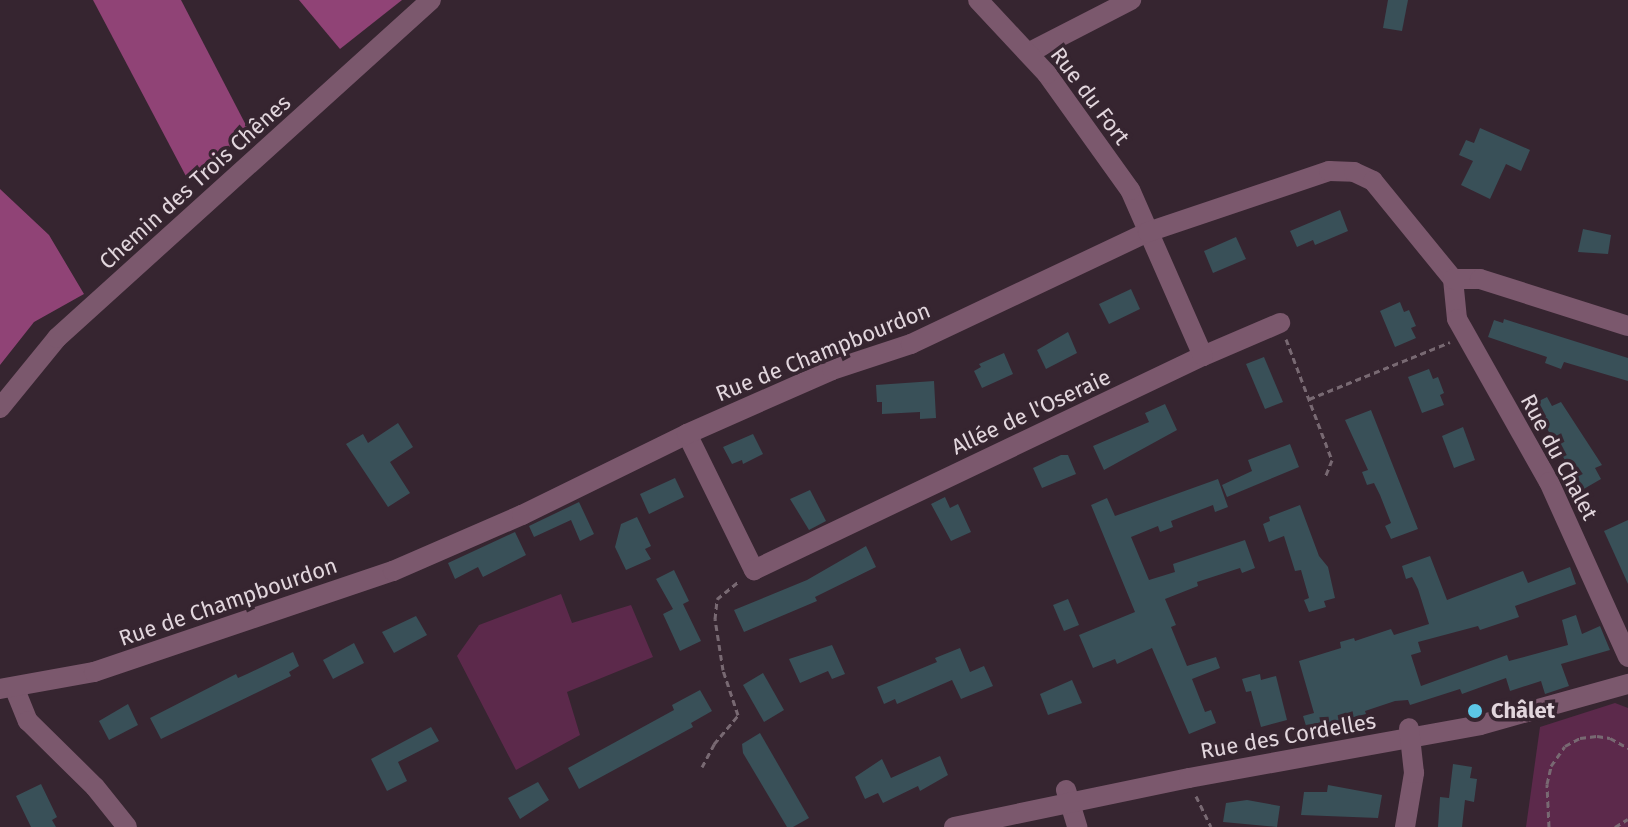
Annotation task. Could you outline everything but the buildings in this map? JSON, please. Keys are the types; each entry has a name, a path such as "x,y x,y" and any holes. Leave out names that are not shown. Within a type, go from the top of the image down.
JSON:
{"street":[{"name":"Chemin des Trois Chênes","path":"0,408 57,338 431,0"},
{"name":"Rue du Fort","path":"978,0 1028,53 1130,190 1148,232"},
{"path":"1028,53 1131,0"},
{"name":"Rue de Champbourdon","path":"7,688 94,672 393,571 522,515 687,434 832,370 911,344 1148,232 1329,171 1354,172 1373,181 1395,204 1436,261 1453,279"},
{"path":"1148,232 1203,356"},
{"path":"1453,279 1480,279 1628,326"},
{"name":"Rue du Chalet","path":"1453,279 1457,319 1549,482 1628,657"},
{"name":"Allée de l'Oseraie","path":"754,570 1203,356 1280,323"},
{"path":"687,434 754,570"},
{"name":"Rue des Cordelles","path":"954,827 1068,797 1189,778 1410,733 1480,725 1628,684"},
{"path":"7,688 28,721 95,787 127,827"},
{"path":"1405,827 1414,773 1410,733"},
{"path":"1068,797 1077,827"}],"path":[{"path":"1280,323 1332,460 1325,477"},
{"path":"1309,399 1459,338"},
{"path":"702,767 714,744 738,715 723,670 715,619 717,599 754,570"},
{"path":"1549,827 1547,784 1551,766 1565,746 1580,738 1597,736 1610,738 1628,748"},
{"path":"1189,778 1211,827"},
{"path":"1615,827 1628,819"}],"shaded area":[{"path":"93,0 181,0 249,131 188,180"},
{"path":"299,0 402,0 340,49"},
{"path":"0,189 49,235 84,294 34,322 0,365"},
{"path":"561,594 572,623 631,605 653,657 567,692 580,735 516,770 457,656 479,625"},
{"path":"1615,703 1628,708 1628,827 1526,827 1540,727"}],"place":[{"name":"Châlet","path":"1475,711"}]}
